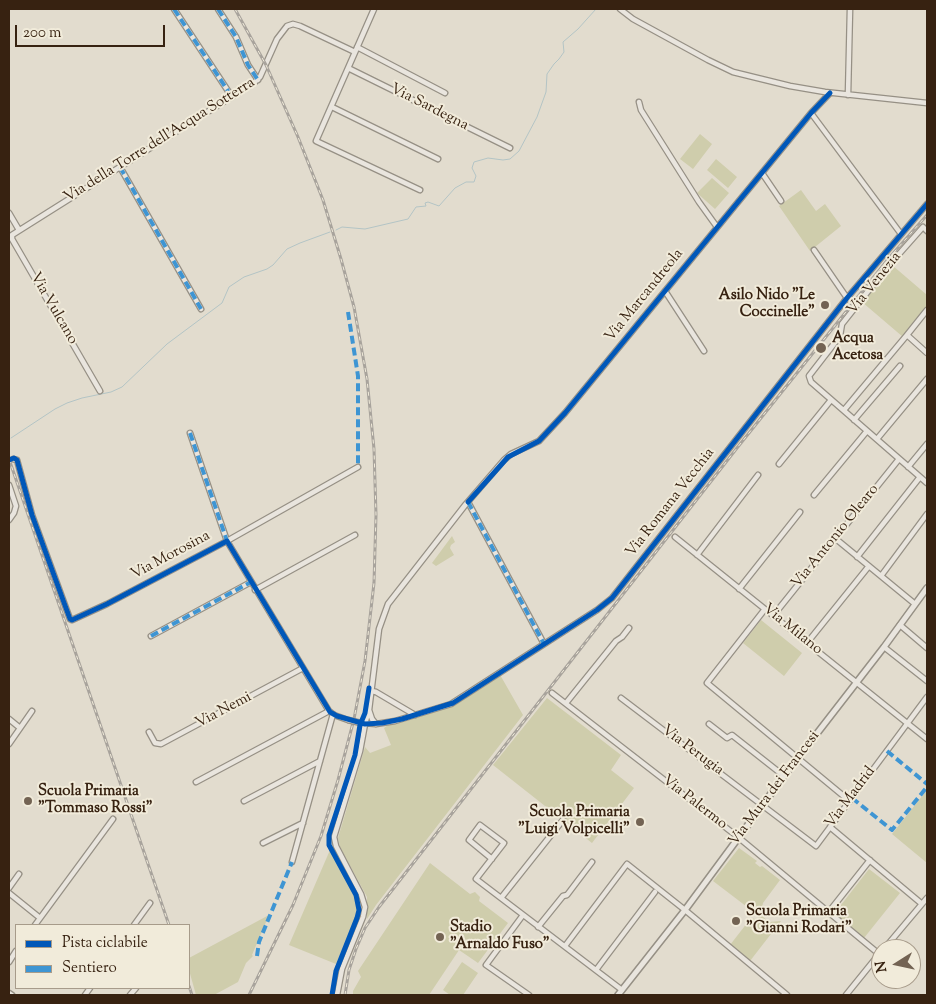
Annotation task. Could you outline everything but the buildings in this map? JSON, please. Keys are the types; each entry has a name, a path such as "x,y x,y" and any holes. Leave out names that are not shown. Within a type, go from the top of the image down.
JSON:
{"street":[{"path":"174,9 232,97"},
{"path":"218,9 236,37 248,65 258,80"},
{"path":"374,9 316,141 420,190"},
{"path":"620,9 633,19 728,70 790,86 830,93 927,103"},
{"path":"848,95 850,9"},
{"name":"Via della Torre dell'Acqua Sotterra","path":"19,230 258,80 277,39 284,28 289,25 300,26 356,49 444,93"},
{"name":"Via Sardegna","path":"348,68 510,148"},
{"name":"Via Marcandreola","path":"337,995 344,961 365,909 362,894 334,839 359,756 363,723 369,710 378,636 385,611 394,596 468,502 508,457 534,445 544,437 811,113 830,93"},
{"path":"639,102 642,110 699,202 717,227"},
{"path":"332,107 438,159"},
{"path":"811,113 901,234"},
{"path":"120,167 202,309"},
{"path":"762,174 781,201"},
{"name":"Via Romana Vecchia","path":"363,723 376,724 395,721 453,703 602,607 616,594 847,298 927,204"},
{"path":"9,213 19,230"},
{"name":"Via Venezia","path":"925,229 884,271 842,324 840,336 810,374 809,379 927,483"},
{"name":"Via Vulcano","path":"19,230 13,234 12,239 100,390"},
{"path":"814,250 847,298"},
{"name":"Via Marcandreola","path":"665,291 704,351"},
{"path":"844,410 927,310"},
{"path":"906,335 927,353"},
{"path":"854,420 900,366"},
{"path":"877,439 927,379"},
{"path":"779,464 831,400"},
{"path":"814,495 868,431"},
{"name":"Via Morosina","path":"190,434 227,541 331,713"},
{"path":"908,467 927,444"},
{"name":"Via Morosina","path":"13,459 17,460 32,514 70,619 72,620 107,604 227,541 358,467"},
{"name":"Via Antonio Olearo","path":"773,616 899,459"},
{"path":"697,555 758,475"},
{"path":"857,557 920,478"},
{"path":"9,485 16,506 9,520"},
{"path":"468,502 544,644"},
{"path":"740,588 800,512"},
{"path":"881,576 927,514"},
{"path":"255,590 355,535"},
{"name":"Via Milano","path":"675,537 927,739"},
{"path":"836,539 915,604"},
{"path":"807,643 869,566"},
{"path":"150,636 251,582"},
{"name":"Via Mura dei Francesi","path":"618,995 927,588"},
{"path":"765,609 707,683 846,798"},
{"path":"900,625 927,648"},
{"path":"566,703 616,641 629,628"},
{"path":"884,647 927,681"},
{"name":"Via Nemi","path":"149,732 155,743 161,744 303,668"},
{"path":"372,691 415,716"},
{"name":"Via Palermo","path":"552,692 738,838 871,946"},
{"name":"Via Madrid","path":"763,805 816,846 927,697"},
{"name":"Via Perugia","path":"621,698 763,805"},
{"path":"369,710 376,724"},
{"path":"9,744 32,712"},
{"path":"292,862 320,761 331,713"},
{"path":"196,782 331,713 348,720 363,723"},
{"path":"9,719 20,728"},
{"path":"709,724 727,738 732,736 784,776"},
{"path":"244,801 320,761"},
{"path":"36,924 113,818"},
{"path":"501,898 563,820"},
{"path":"263,843 303,822"},
{"path":"492,859 469,840 480,825 504,843 492,859 476,879 622,990"},
{"path":"830,827 922,904"},
{"path":"828,912 870,860"},
{"path":"538,927 563,896 567,895 592,862"},
{"path":"566,946 627,864 787,995"},
{"path":"9,888 18,874"},
{"path":"596,970 655,892"},
{"path":"9,893 40,918"},
{"path":"892,939 927,898"},
{"path":"135,924 150,903"},
{"path":"523,915 486,965 529,995"},
{"path":"846,995 871,964"}],"shaded area":[{"path":"700,134 712,144 693,169 680,159"},
{"path":"716,159 737,177 728,188 707,170"},
{"path":"712,178 729,193 715,209 697,193"},
{"path":"801,190 816,211 825,204 841,226 810,251 779,206"},
{"path":"892,265 927,295 927,306 903,337 862,302"},
{"path":"452,536 455,542 450,548 454,555 436,566 432,563"},
{"path":"761,620 802,653 784,676 743,643"},
{"path":"499,673 523,715 367,919 367,897 340,847 338,838 365,747 370,753 391,745 384,728 392,722 451,704"},
{"path":"547,698 621,755 611,770 634,788 592,843 493,765"},
{"path":"927,790 927,863 892,834"},
{"path":"739,848 757,861 755,863 760,867 762,866 780,880 763,903 761,912 755,913 713,881"},
{"path":"330,850 358,904 355,919 336,964 289,945"},
{"name":"Stadio \"Arnaldo Fuso\"","path":"430,863 470,894 475,892 480,897 479,901 508,923 478,963 459,950 429,995 353,995 353,991 361,977 358,971"},
{"path":"869,869 900,893 864,938 834,914"},
{"path":"269,915 253,956 246,963 238,982 214,995 196,995 190,974 190,957"},
{"path":"762,916 769,922 781,921 750,961 730,945 751,918 755,919"},
{"path":"462,962 478,973 463,995 450,995 443,990"}],"waterway":[{"path":"336,230 342,227 365,229 408,219 416,207 426,206 425,203 428,202 439,206 455,188 466,182 474,182 476,176 472,168 474,162 488,158 510,159 519,151 537,117 546,92 547,74 564,52 563,42 596,9"},
{"path":"11,438 67,403 111,392 122,387 167,344 222,303 229,287 244,277 267,269 287,249 330,232"}],"railway":[{"path":"235,9 266,65 298,137 323,200 341,259 354,307 367,379 374,449 376,515 374,583 365,661 354,719 338,780 321,836 293,905 249,995"},
{"path":"345,995 349,970 356,949 365,928 379,907 737,448 889,258 927,215"},
{"path":"9,459 169,924"},
{"path":"190,989 192,995"}],"marked path":[{"path":"174,9 232,97"},
{"path":"218,9 236,37 248,65 258,80"},
{"path":"120,167 201,309"},
{"path":"348,312 358,376 358,467"},
{"path":"190,433 227,541"},
{"path":"468,502 544,644"},
{"path":"151,636 251,582"},
{"path":"887,751 927,784"},
{"path":"852,798 892,830 927,787"},
{"path":"257,956 259,942 292,862"}],"cycle path":[{"path":"468,502 508,457 539,441 565,413 811,113 830,93"},
{"path":"9,460 14,458 17,460 32,515 70,619 72,620 107,604 227,541 330,712 337,716 365,724 402,719 453,703 597,610 612,598 847,298 927,204"},
{"path":"332,995 336,971 359,910 356,895 329,845 329,835 355,755 369,688"}],"place":[{"name":"Asilo Nido \"Le Coccinelle\"","path":"825,305"},
{"name":"Acqua Acetosa","path":"821,348"},
{"name":"Scuola Primaria \"Tommaso Rossi\"","path":"28,801"},
{"name":"Scuola Primaria \"Luigi Volpicelli\"","path":"640,822"},
{"name":"Scuola Primaria \"Gianni Rodari\"","path":"736,921"},
{"name":"Stadio \"Arnaldo Fuso\"","path":"440,937"}]}
